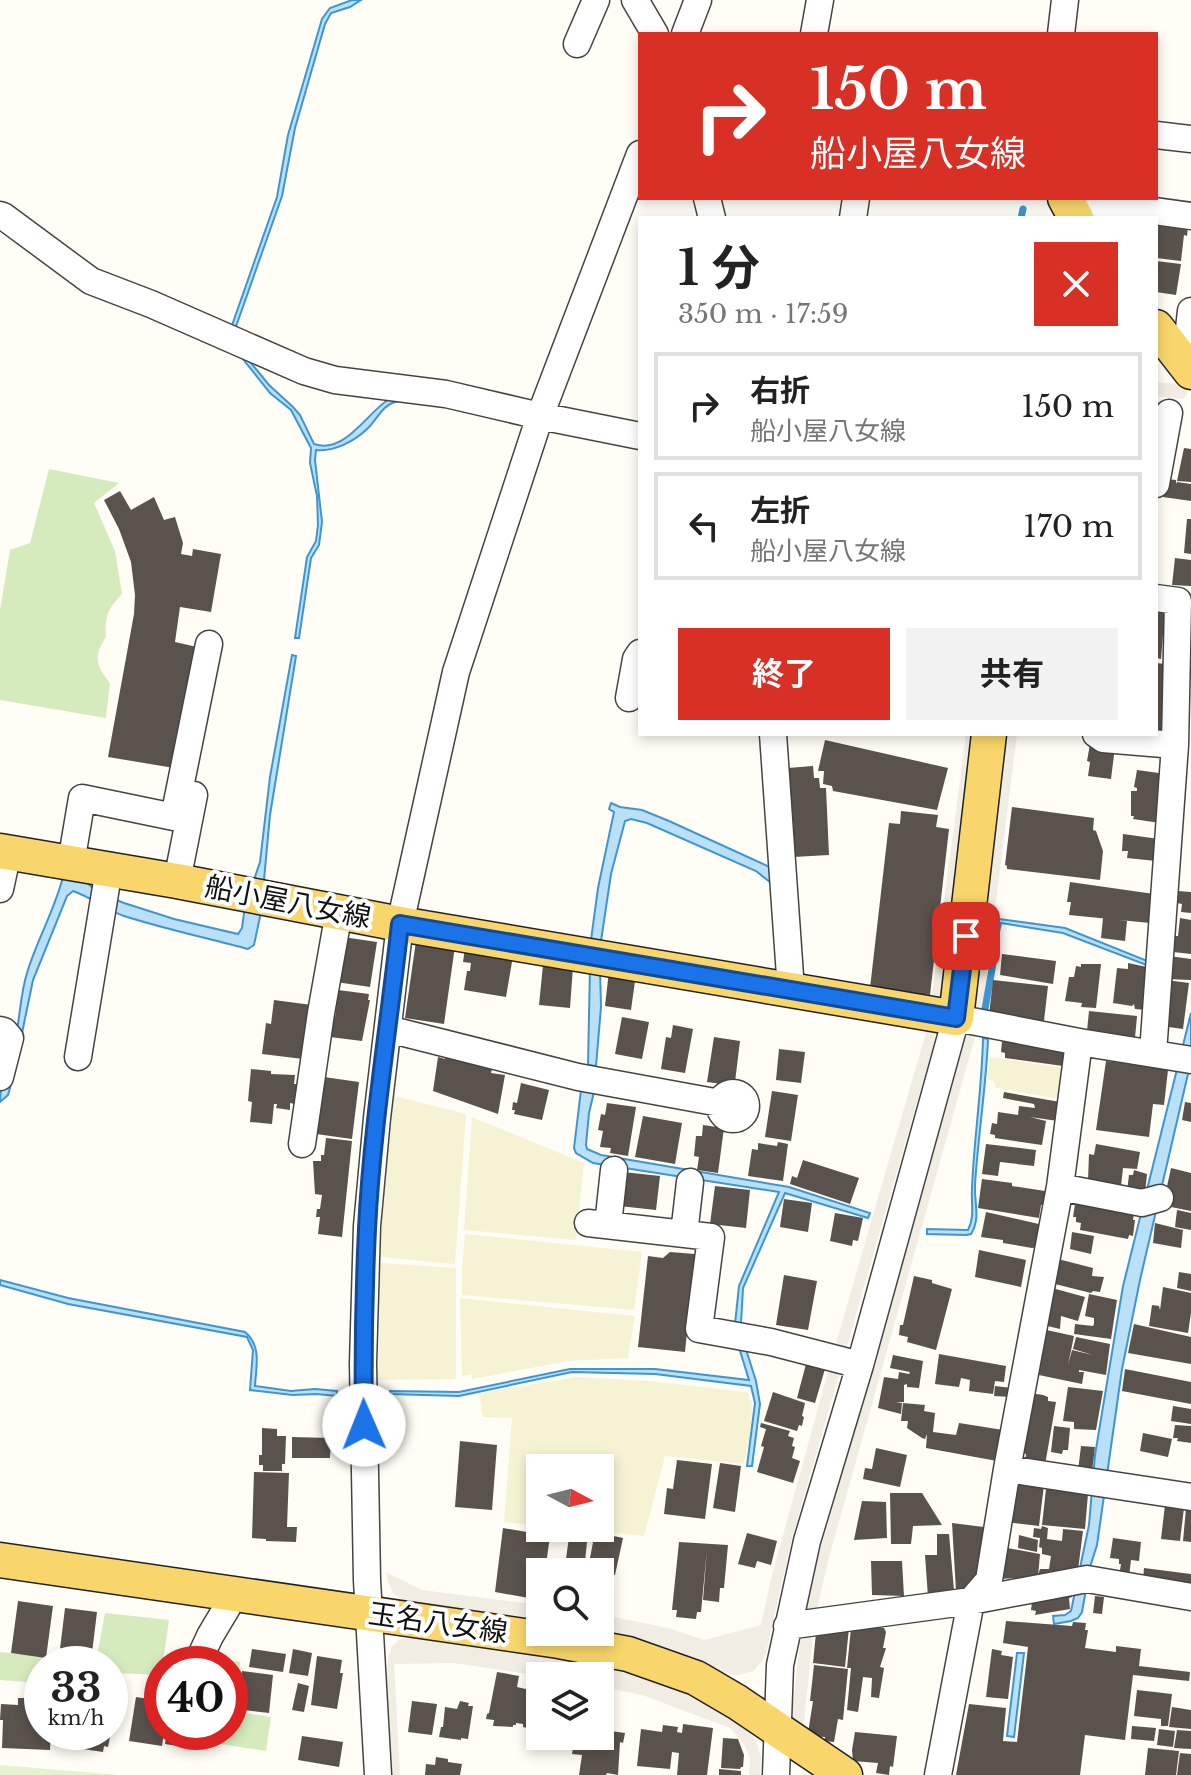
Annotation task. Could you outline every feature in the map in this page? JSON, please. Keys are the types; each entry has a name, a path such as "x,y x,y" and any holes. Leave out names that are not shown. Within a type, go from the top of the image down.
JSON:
{"main road":[{"path":"1158,330 1188,368"},
{"path":"956,1018 989,736"},
{"name":"船小屋八女線","path":"4,852 71,863 106,888 177,881 400,924 956,1018"},
{"name":"玉名八女線","path":"0,1560 559,1641 628,1654 696,1678 845,1775"}],"street":[{"path":"577,44 596,0"},
{"path":"635,0 654,32"},
{"path":"686,32 698,0"},
{"path":"814,32 820,0"},
{"path":"1061,32 1065,0"},
{"path":"1158,135 1191,139"},
{"path":"378,1775 369,1613 363,1363 366,1257 377,1118 400,924 456,672 540,416 638,159"},
{"path":"1061,206 1191,216"},
{"path":"0,215 91,281 304,371 335,380 446,394 638,436"},
{"path":"1188,368 1191,311"},
{"path":"1158,475 1172,413"},
{"path":"1153,1053 1175,745 1175,599"},
{"path":"71,863 82,798 174,817 218,640 177,881"},
{"path":"629,698 638,656"},
{"path":"773,736 791,990"},
{"path":"1099,736 1103,739 1175,745"},
{"path":"0,889 4,852"},
{"path":"78,1057 106,888"},
{"path":"302,1144 339,912"},
{"path":"776,1775 780,1665 807,1541 860,1365 956,1018 1191,1060"},
{"path":"388,1029 578,1077 720,1103"},
{"path":"0,1030 10,1038 0,1077"},
{"path":"938,1775 971,1601 989,1580 1060,1187 1079,1042"},
{"path":"614,1170 598,1224 711,1237 699,1329 771,1342 860,1365"},
{"path":"684,1234 690,1182"},
{"path":"1060,1187 1142,1203 1160,1198"},
{"path":"1007,1469 1191,1497"},
{"path":"787,1626 971,1601 1087,1579 1191,1597"},
{"path":"205,1646 235,1594"}],"shaded area":[{"path":"1179,372 1190,387 1182,399 1158,396 1158,382 1177,384"},
{"path":"966,736 976,736 943,991 941,998 931,1002"},
{"path":"1005,736 1017,736 982,1013 977,1013 972,1006"},
{"path":"929,1022 936,1032 933,1046 791,1542 762,1661 753,1671 729,1674 679,1653 614,1634 614,1617 668,1628 704,1640 761,1625 832,1357"},
{"path":"977,1030 828,1561 815,1618 806,1613 811,1583 965,1036 969,1031"},
{"path":"989,1057 1065,1068 1061,1099 996,1088 994,1081 987,1079"},
{"path":"391,1095 466,1114 455,1264 380,1257"},
{"path":"472,1117 584,1163 576,1240 464,1230"},
{"path":"465,1234 642,1252 634,1310 462,1295"},
{"path":"380,1263 456,1268 456,1379 378,1380"},
{"path":"460,1298 635,1316 628,1358 569,1361 472,1379 472,1374 462,1376"},
{"path":"575,1377 650,1381 747,1392 752,1403 751,1430 744,1464 665,1456 644,1536 614,1533 614,1454 526,1454 526,1524 504,1522 512,1418 483,1417 479,1393"},
{"path":"386,1572 422,1590 526,1603 526,1619 405,1601 393,1593"},
{"path":"813,1633 803,1733 792,1713 800,1644 802,1639"},
{"path":"414,1638 582,1662 526,1662 526,1674 453,1663 394,1664 400,1775 392,1775 388,1658 392,1646 400,1639"},
{"path":"614,1670 678,1691 723,1711 745,1725 756,1741 761,1756 760,1775 749,1775 750,1758 744,1744 730,1728 645,1696 614,1689"}],"green space":[{"path":"49,469 119,483 94,503 115,551 122,594 108,614 106,637 98,655 99,666 110,683 106,718 0,700 0,610 10,550 30,543"},
{"path":"105,1613 169,1620 165,1646 144,1646 144,1674 128,1673 128,1646 99,1646"},
{"path":"0,1652 24,1654 24,1682 0,1680"},
{"path":"248,1713 271,1717 266,1751 248,1748"},
{"path":"0,1765 119,1775 0,1775"}],"water":[{"path":"361,0 331,13 325,24 295,128 282,196 234,332 230,331 277,197 288,135 322,19 330,8"},
{"path":"242,352 269,385 300,415 314,444 326,446 346,438 392,397 414,401 391,404 351,441 330,449 316,450 322,522 319,545 311,558 299,638 295,638 307,557 316,541 318,525 311,448 291,410 270,393 239,354"},
{"path":"292,655 296,656 270,815 261,912 254,945 248,949 139,921 73,891 67,896 33,980 12,1081 8,1095 0,1102 27,973 64,873 81,877 98,893 174,919 238,934 242,928 245,906 260,862 270,777"},
{"path":"611,803 642,810 774,869 776,887 756,871 647,823 631,819 625,821 611,874 601,941 591,940 614,812 609,809"},
{"path":"999,919 1065,928 1150,962 1149,966 1063,933 1001,923 998,937 995,937"},
{"path":"590,967 600,968 601,1007 596,1066 588,1065"},
{"path":"1191,1013 1191,1061 1122,1369 1097,1545 1082,1612 1071,1621 1054,1624 1053,1616 1071,1611 1089,1525 1095,1455 1123,1286"},
{"path":"983,1038 988,1039 975,1185 976,1222 971,1234 927,1234 927,1229 968,1230 970,1225"},
{"path":"581,1090 594,1092 589,1113 587,1149 601,1155 789,1187 870,1213 868,1218 785,1193 743,1288 741,1323 735,1324 739,1286 779,1192 593,1163 576,1153 574,1148"},
{"path":"0,1280 68,1298 245,1332 256,1350 255,1386 291,1391 337,1391 337,1396 250,1390 253,1350 247,1337 68,1304 0,1285"},
{"path":"743,1340 760,1404 752,1466 747,1466 755,1403 751,1386 655,1374 572,1372 459,1396 390,1394 390,1391 459,1392 570,1369 655,1369 749,1380 737,1341"},
{"path":"1017,1653 1024,1653 1014,1737 1007,1736"}],"building":[{"path":"1158,221 1188,227 1181,261 1158,258"},
{"path":"1158,261 1181,264 1176,295 1158,292"},
{"path":"1184,448 1191,449 1191,482 1177,481"},
{"path":"1166,479 1176,480 1176,484 1191,484 1191,501 1163,497"},
{"path":"120,491 131,510 154,497 164,520 175,517 183,543 181,554 192,556 193,549 221,554 211,612 180,607 175,642 197,647 174,768 108,757 135,595 131,562 104,500"},
{"path":"1187,519 1191,519 1191,554 1184,553"},
{"path":"1175,558 1191,560 1191,586 1172,585"},
{"path":"1158,609 1165,610 1161,659 1158,658"},
{"path":"1158,663 1166,664 1162,737 1156,736"},
{"path":"825,740 948,768 937,810 833,791 832,786 823,784 824,771 818,771"},
{"path":"1090,744 1115,747 1111,779 1088,776"},
{"path":"813,766 814,778 819,778 820,788 826,788 829,855 793,857 788,768"},
{"path":"1137,770 1166,774 1160,823 1133,819 1134,816 1131,816 1131,791 1137,791 1134,787"},
{"path":"1012,807 1094,818 1093,830 1103,851 1100,880 1007,869"},
{"path":"901,811 938,815 936,827 949,829 930,995 870,988 889,823 900,824"},
{"path":"1123,834 1159,839 1156,861 1127,858 1128,851 1122,851"},
{"path":"1070,882 1154,894 1150,923 1069,915"},
{"path":"1178,891 1191,892 1191,913 1181,912 1182,904 1177,903"},
{"path":"1103,918 1127,921 1125,941 1101,938"},
{"path":"1180,918 1191,920 1191,954 1173,952"},
{"path":"343,937 377,942 370,987 336,982"},
{"path":"416,941 455,946 444,1024 405,1018"},
{"path":"465,948 513,956 506,997 464,990 471,963 463,962"},
{"path":"1002,954 1056,961 1053,984 1000,975"},
{"path":"1169,956 1191,959 1191,980 1166,979"},
{"path":"1128,963 1147,967 1146,1010 1135,1009 1134,1004 1113,1003 1117,968 1128,969"},
{"path":"1081,964 1101,964 1096,1008 1065,1001 1069,977 1074,977 1076,966 1081,967"},
{"path":"543,965 573,967 570,1008 539,1005"},
{"path":"609,971 636,974 631,1010 605,1006"},
{"path":"993,980 1048,986 1044,1021 989,1015"},
{"path":"1166,980 1189,983 1183,1029 1161,1026"},
{"path":"338,990 369,994 362,1041 330,1037 330,1017 335,1018"},
{"path":"274,1000 312,1005 303,1059 262,1054 266,1023 271,1024"},
{"path":"1089,1011 1137,1016 1135,1038 1087,1031"},
{"path":"622,1017 649,1022 642,1059 615,1054"},
{"path":"673,1025 693,1029 685,1073 661,1069 666,1037 671,1038"},
{"path":"714,1037 740,1041 735,1082 707,1082"},
{"path":"1002,1041 1065,1048 1063,1066 1005,1058 1005,1053 1001,1052"},
{"path":"779,1049 805,1052 801,1083 776,1080"},
{"path":"438,1057 493,1066 491,1073 505,1075 498,1114 433,1091"},
{"path":"1106,1061 1172,1067 1172,1071 1168,1070 1164,1105 1153,1104 1149,1137 1096,1130"},
{"path":"251,1069 295,1075 294,1084 301,1084 299,1105 290,1103 290,1110 276,1108 277,1104 274,1104 272,1124 250,1122"},
{"path":"324,1077 359,1082 352,1139 316,1134"},
{"path":"521,1083 549,1090 542,1120 514,1114 513,1102 517,1103"},
{"path":"772,1091 798,1095 791,1141 765,1137"},
{"path":"1004,1092 1060,1102 1058,1121 1030,1117 1046,1121 1042,1145 995,1138 990,1134 992,1123 997,1124 998,1112 1018,1115 1019,1106 1035,1108 1034,1104 1003,1098"},
{"path":"1185,1102 1191,1103 1191,1122 1182,1120"},
{"path":"607,1103 636,1107 628,1156 610,1153 611,1148 600,1147 603,1131 598,1130"},
{"path":"643,1116 682,1123 675,1164 635,1157"},
{"path":"703,1125 724,1128 718,1173 697,1170 699,1157 694,1156 696,1136 702,1136"},
{"path":"326,1138 352,1141 342,1237 318,1234 320,1217 316,1217 322,1195 315,1194 313,1161 321,1161"},
{"path":"778,1142 788,1144 783,1181 748,1176 752,1149 758,1150 758,1143 777,1146"},
{"path":"986,1144 1036,1150 1034,1166 1000,1162 998,1176 982,1174"},
{"path":"1096,1144 1140,1152 1137,1169 1123,1168 1121,1186 1088,1181 1089,1154 1094,1155"},
{"path":"803,1160 859,1178 850,1204 790,1184 792,1176 797,1178"},
{"path":"1171,1168 1191,1173 1191,1211 1161,1205"},
{"path":"1134,1170 1147,1174 1145,1193 1127,1191 1129,1175 1133,1175"},
{"path":"623,1172 660,1176 656,1210 619,1206"},
{"path":"982,1179 1045,1191 1039,1218 978,1208"},
{"path":"715,1186 750,1190 746,1228 710,1224"},
{"path":"784,1199 812,1203 808,1232 780,1227"},
{"path":"1075,1204 1134,1214 1133,1236 1129,1235 1128,1239 1080,1230 1081,1223 1073,1217"},
{"path":"1177,1210 1191,1213 1191,1230 1175,1227"},
{"path":"986,1212 1043,1225 1038,1247 981,1237"},
{"path":"835,1213 863,1218 858,1241 853,1240 852,1246 830,1241"},
{"path":"1155,1223 1183,1230 1181,1248 1153,1243"},
{"path":"1072,1232 1094,1236 1091,1254 1070,1249"},
{"path":"979,1250 1026,1260 1021,1287 975,1277"},
{"path":"670,1252 695,1254 685,1352 638,1347 648,1256 663,1258"},
{"path":"1058,1259 1093,1268 1092,1276 1104,1277 1100,1292 1091,1293 1051,1283"},
{"path":"1179,1272 1191,1274 1191,1291 1177,1288"},
{"path":"784,1275 817,1281 808,1330 776,1325"},
{"path":"914,1276 952,1289 936,1350 907,1342 908,1337 899,1335"},
{"path":"1163,1287 1191,1293 1188,1333 1149,1326 1152,1305 1159,1306 1160,1310"},
{"path":"1052,1288 1085,1297 1078,1321 1061,1316 1060,1329 1043,1325"},
{"path":"1089,1294 1117,1300 1111,1339 1074,1334 1075,1324 1094,1324 1094,1318 1085,1316"},
{"path":"1134,1324 1191,1337 1191,1364 1128,1353"},
{"path":"1042,1329 1074,1336 1068,1365 1072,1350 1093,1355 1073,1349 1076,1337 1110,1344 1106,1375 1079,1370 1084,1372 1082,1384 1034,1374"},
{"path":"939,1354 1006,1366 1004,1382 995,1381 993,1394 969,1391 970,1380 961,1378 959,1387 935,1384"},
{"path":"893,1355 923,1361 919,1388 904,1385 904,1402 896,1402 902,1403 901,1414 878,1408 884,1377 898,1379 899,1372 910,1372 890,1368"},
{"path":"806,1364 825,1369 815,1403 797,1398"},
{"path":"1125,1369 1191,1382 1191,1404 1122,1391"},
{"path":"995,1386 1012,1388 1011,1397 994,1396"},
{"path":"1068,1387 1103,1391 1096,1430 1074,1429 1074,1422 1063,1421"},
{"path":"773,1392 805,1403 802,1426 799,1425 797,1431 764,1421"},
{"path":"1030,1393 1056,1402 1045,1465 1025,1464 1026,1454 1023,1453"},
{"path":"903,1403 925,1405 924,1411 935,1413 933,1432 956,1435 959,1423 1003,1430 997,1461 926,1448 927,1434 925,1439 922,1438 907,1428 908,1421 901,1421"},
{"path":"1173,1406 1191,1409 1191,1424 1171,1421"},
{"path":"761,1423 790,1431 788,1436 794,1438 792,1458 800,1461 793,1483 757,1472 766,1429 760,1427"},
{"path":"1175,1425 1191,1426 1191,1443 1173,1438"},
{"path":"1054,1426 1070,1428 1068,1450 1063,1450 1062,1454 1051,1452"},
{"path":"262,1428 277,1429 277,1436 286,1436 282,1471 263,1471 263,1465 259,1465"},
{"path":"1143,1433 1172,1439 1168,1457 1140,1451"},
{"path":"292,1437 331,1438 330,1458 292,1458"},
{"path":"460,1441 497,1445 492,1510 455,1507"},
{"path":"1081,1446 1095,1447 1092,1472 1078,1471"},
{"path":"876,1448 907,1455 900,1487 863,1479 865,1468 872,1469"},
{"path":"677,1460 712,1464 705,1519 664,1514 667,1488 673,1489"},
{"path":"720,1463 741,1466 735,1512 713,1508"},
{"path":"254,1472 289,1473 287,1527 297,1527 296,1542 252,1538"},
{"path":"1011,1483 1044,1485 1039,1526 1006,1522"},
{"path":"1046,1489 1088,1494 1085,1529 1042,1525"},
{"path":"890,1493 922,1493 942,1525 913,1526 911,1544 891,1544"},
{"path":"862,1501 886,1502 887,1538 854,1540"},
{"path":"1165,1505 1184,1508 1180,1541 1161,1539"},
{"path":"1186,1508 1191,1509 1191,1542 1183,1541"},
{"path":"952,1523 984,1527 981,1575 966,1593 956,1591"},
{"path":"1042,1526 1048,1528 1047,1539 1062,1541 1063,1529 1083,1531 1078,1570 1038,1575 1040,1569 1049,1569 1051,1556 1042,1554 1040,1538 1033,1537 1034,1528 1041,1529"},
{"path":"503,1528 526,1532 526,1542 549,1542 547,1558 526,1558 526,1598 495,1592"},
{"path":"747,1533 777,1541 771,1565 757,1561 755,1568 738,1564"},
{"path":"937,1534 949,1534 954,1590 952,1595 928,1597 925,1555 937,1555"},
{"path":"1019,1535 1038,1540 1037,1552 1018,1548"},
{"path":"614,1536 623,1538 615,1575 614,1558 590,1558 593,1542 614,1542"},
{"path":"1113,1538 1141,1542 1139,1561 1131,1560 1129,1577 1119,1576 1119,1559 1110,1558"},
{"path":"568,1542 587,1542 585,1558 566,1558"},
{"path":"679,1542 728,1545 724,1588 720,1588 719,1602 703,1600 707,1549 701,1612 697,1612 696,1619 676,1617 677,1610 672,1610"},
{"path":"1002,1547 1040,1554 1038,1577 998,1579"},
{"path":"871,1561 902,1561 904,1596 872,1595"},
{"path":"1144,1568 1191,1574 1191,1586 1143,1580"},
{"path":"1072,1592 1070,1609 1035,1615 1036,1611 1031,1610 1032,1602"},
{"path":"1095,1596 1104,1597 1102,1614 1093,1613"},
{"path":"18,1601 53,1606 48,1646 24,1646 24,1655 11,1653"},
{"path":"65,1608 97,1612 93,1646 60,1646"},
{"path":"1006,1621 1072,1626 1073,1622 1086,1623 1085,1648 1116,1652 1116,1646 1141,1649 1139,1666 1190,1672 1189,1681 1133,1675 1125,1740 1085,1735 1080,1775 956,1775 969,1704 1006,1708 1003,1741 1017,1742 1028,1647 1003,1643"},
{"path":"860,1625 884,1628 883,1648 886,1648 880,1667 884,1668 879,1698 871,1697 872,1678 863,1677 858,1712 847,1710 851,1668 847,1668 851,1628 859,1630"},
{"path":"849,1628 845,1667 813,1663 816,1633"},
{"path":"252,1649 286,1654 283,1672 249,1667"},
{"path":"293,1649 312,1653 308,1676 289,1673"},
{"path":"992,1649 1002,1651 1001,1655 1013,1657 1008,1699 986,1697"},
{"path":"317,1656 342,1660 337,1709 311,1705"},
{"path":"814,1665 848,1669 843,1720 838,1719 834,1742 808,1733"},
{"path":"248,1672 273,1675 269,1713 248,1710"},
{"path":"497,1672 519,1676 517,1687 526,1689 526,1728 516,1723 513,1727 493,1726 494,1720 486,1719"},
{"path":"298,1683 309,1686 304,1712 292,1710"},
{"path":"1137,1690 1172,1694 1168,1726 1161,1726 1161,1719 1134,1716"},
{"path":"136,1697 144,1698 144,1743 129,1741"},
{"path":"18,1698 24,1698 24,1749 2,1748 1,1704 18,1705"},
{"path":"412,1701 437,1704 432,1735 408,1732"},
{"path":"460,1701 473,1706 468,1739 439,1737 445,1707 457,1709"},
{"path":"1172,1707 1191,1710 1191,1729 1169,1727"},
{"path":"683,1724 713,1728 707,1775 677,1775 679,1753 672,1752 670,1769 637,1766 641,1729 662,1732 663,1725 678,1727 677,1732 682,1733"},
{"path":"1132,1726 1156,1728 1154,1741 1131,1739"},
{"path":"1159,1729 1175,1731 1173,1747 1157,1745"},
{"path":"1177,1730 1191,1731 1191,1749 1174,1748"},
{"path":"614,1731 625,1733 623,1743 620,1742 618,1775 579,1775 582,1755 572,1754 573,1750 614,1750"},
{"path":"855,1732 897,1736 889,1775 876,1773 878,1763 853,1761"},
{"path":"302,1736 343,1742 339,1767 298,1760"},
{"path":"723,1738 738,1739 744,1755 740,1769 721,1768"},
{"path":"1148,1748 1179,1751 1176,1775 1145,1775"},
{"path":"1180,1753 1191,1754 1191,1775 1177,1775"},
{"path":"436,1757 462,1764 460,1775 425,1775 426,1764 435,1765"},
{"path":"719,1769 741,1771 741,1775 719,1775"}],"waterway":[{"path":"1021,216 1023,209"},
{"path":"985,1009 995,952"}],"route":[{"path":"364,1425 367,1226 400,924 956,1018 966,936"}]}
